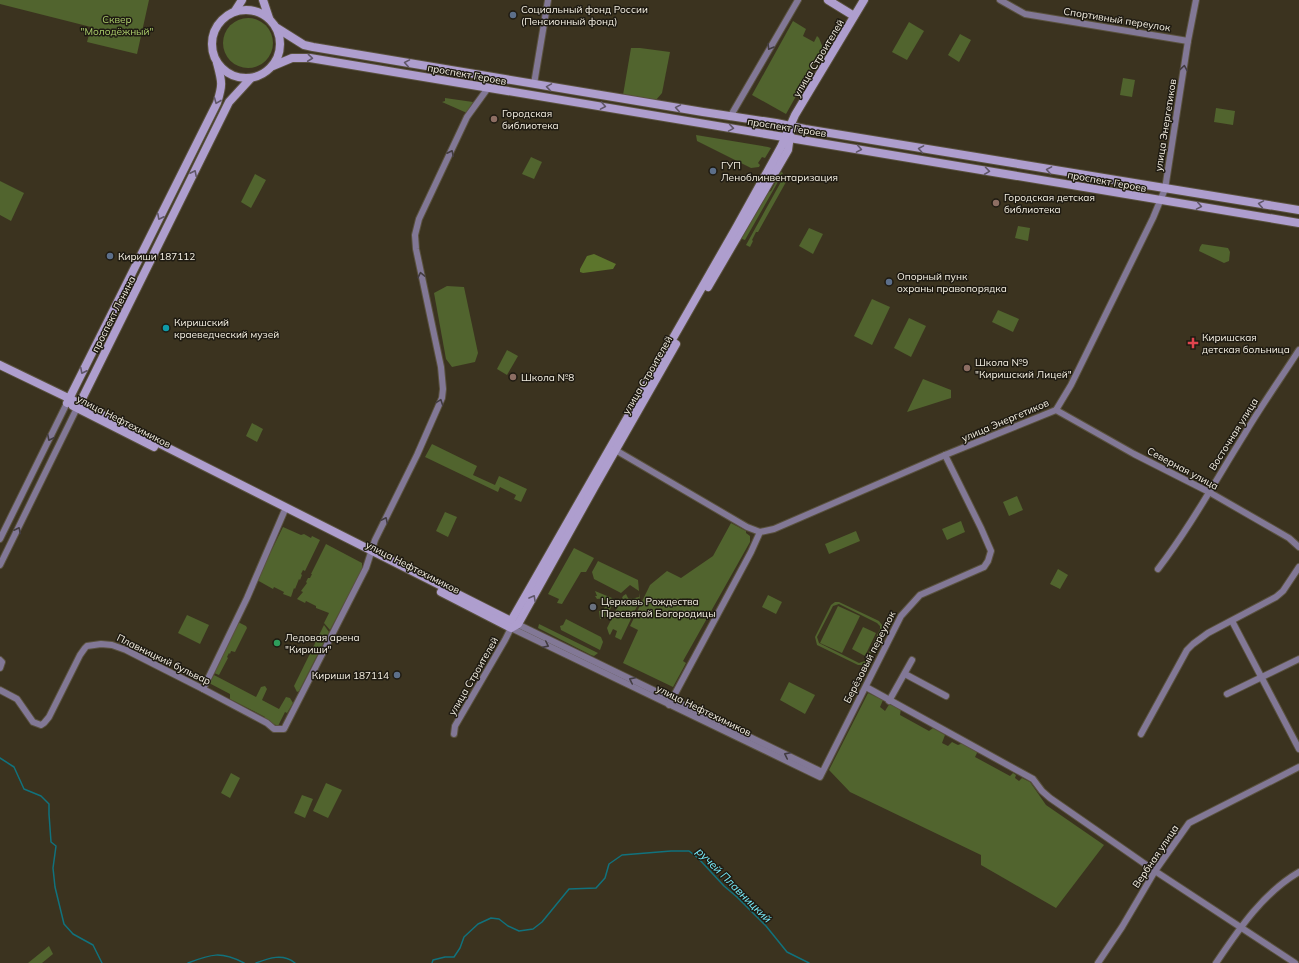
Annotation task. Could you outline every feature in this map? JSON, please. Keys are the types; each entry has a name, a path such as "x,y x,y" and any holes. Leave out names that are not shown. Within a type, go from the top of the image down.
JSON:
{"street":[{"path":"235,11 242,0"},
{"path":"263,0 269,18 277,28 281,41 279,54 273,66 266,72 251,78 238,77 226,72 217,63 212,49 214,31 219,23 226,16 235,11 247,9 259,12 269,18"},
{"path":"534,84 548,0"},
{"path":"730,116 798,0"},
{"path":"828,0 854,16"},
{"name":"улица Строителей","path":"454,734 455,726 591,492 613,449 788,150 787,138 795,115 829,61 864,0"},
{"name":"Спортивный переулок","path":"1000,0 1025,14 1188,41"},
{"name":"улица Энергетиков","path":"760,532 774,529 945,455 1056,410 1071,385 1153,218 1165,189 1188,41 1196,0"},
{"name":"проспект Героев","path":"277,28 308,46 1299,210"},
{"name":"проспект Героев","path":"273,66 292,58 310,58 1299,223"},
{"name":"проспект Ленина","path":"0,539 217,103 221,93 222,83 217,63"},
{"name":"проспект Ленина","path":"0,565 229,102 251,78"},
{"path":"0,365 68,401 370,553 417,455 442,398 442,372 416,249 415,235 417,225 468,117 488,88"},
{"name":"Восточная улица","path":"1158,569 1170,553 1299,350"},
{"name":"улица Нефтехимиков","path":"0,370 68,401"},
{"name":"улица Нефтехимиков","path":"78,406 284,512 821,774"},
{"name":"Северная улица","path":"1056,410 1134,454 1209,492 1289,538 1299,547"},
{"path":"613,449 747,527 760,532 751,552 671,702"},
{"name":"Берёзовый переулок","path":"821,774 901,616 906,609 920,595 984,567 988,561 991,551 945,455"},
{"path":"203,689 247,598 284,512"},
{"name":"Плавницкий бульвар","path":"0,690 17,699 33,722 41,725 49,717 82,651 87,646 108,644 126,650 203,689 258,718 274,729 284,729 366,568 370,553"},
{"path":"1141,734 1187,650 1208,633 1232,622 1276,597 1283,590 1299,567"},
{"path":"1232,622 1299,749"},
{"path":"1227,694 1299,659"},
{"path":"0,660 2,662 0,668"},
{"path":"889,701 912,660"},
{"path":"905,674 946,696"},
{"path":"866,687 1033,779 1042,791 1050,798 1155,871 1295,963"},
{"name":"Вербная улица","path":"1098,963 1122,927 1155,871 1189,822 1299,767"},
{"path":"1216,963 1248,917 1288,878 1299,872"}],"green space":[{"name":"Сквер \"Молодёжный\"","path":"0,0 149,0 137,54 87,42 91,27 0,4"},
{"path":"248,18 258,20 266,25 271,33 273,43 271,53 266,61 258,66 248,68 238,66 230,61 225,53 223,43 225,33 230,25 238,20"},
{"path":"793,21 806,29 803,36 814,42 817,36 823,48 786,114 752,95"},
{"path":"909,22 924,31 907,60 892,52"},
{"path":"960,34 971,40 959,62 948,55"},
{"path":"631,48 670,52 662,93 656,100 623,95"},
{"path":"1123,78 1135,80 1132,97 1120,95"},
{"path":"445,98 473,102 467,113 442,102 445,101"},
{"path":"1216,108 1235,111 1233,125 1214,122"},
{"path":"696,135 771,148 765,158 762,157 758,163 760,165 759,167 751,168 697,141"},
{"path":"531,157 542,162 534,179 522,174"},
{"path":"781,172 783,173 745,240 742,239 741,237 765,194 771,191"},
{"path":"255,174 266,180 251,208 241,202"},
{"path":"782,180 786,182 758,232 756,232 750,247 746,245"},
{"path":"0,181 24,193 11,221 0,215"},
{"path":"1018,226 1030,228 1028,241 1015,238"},
{"path":"809,228 823,234 813,254 799,246"},
{"path":"1202,244 1228,248 1230,252 1229,261 1224,263 1199,251"},
{"path":"594,254 616,264 613,269 583,273 580,272 580,269 587,256"},
{"path":"447,286 464,287 478,353 475,362 452,367 446,359 434,293"},
{"path":"872,299 890,307 872,345 854,336"},
{"path":"998,310 1019,319 1013,332 992,322"},
{"path":"909,318 926,326 911,357 894,348"},
{"path":"507,350 518,356 507,375 497,369"},
{"path":"923,379 951,390 951,398 907,412"},
{"path":"252,423 263,429 257,442 246,436"},
{"path":"432,444 477,466 473,475 495,485 499,476 527,489 521,502 514,499 516,495 500,487 498,492 425,457"},
{"path":"1017,496 1023,510 1009,516 1003,502"},
{"path":"445,512 457,517 448,537 436,531"},
{"path":"961,521 965,532 947,540 942,529"},
{"path":"731,523 746,531 746,533 750,536 750,542 683,661 686,663 673,687 623,663 638,630 630,626 650,585 667,571 681,578 713,556"},
{"path":"283,527 301,535 304,534 311,538 312,536 320,540 305,571 303,570 300,580 299,579 295,589 294,588 291,597 283,594 284,592 274,587 273,589 257,580"},
{"path":"856,531 860,541 829,554 825,544"},
{"path":"326,544 362,563 360,573 330,630 324,623 329,613 316,608 316,606 306,601 305,603 297,599 303,592 301,591 307,583 308,578 310,578"},
{"path":"574,548 594,558 586,572 581,572 562,604 557,603 559,599 548,594"},
{"path":"598,561 638,580 639,591 630,585 621,593 594,579 592,572"},
{"path":"1058,569 1068,575 1060,589 1050,584"},
{"path":"595,591 612,598 614,601 607,616 600,619 599,611 604,610 607,606 607,602 602,599 597,599 595,596 597,596"},
{"path":"639,593 640,600 621,640 615,637 617,631 613,629 610,635 607,628 623,596 626,594 628,598 631,599 639,597"},
{"path":"768,595 782,602 776,614 762,607"},
{"path":"835,602 839,602 879,621 882,625 883,630 866,663 858,665 817,645 815,637 831,605","holes":["839,604 877,623 880,626 880,629 865,661 859,663 819,643 817,637 833,606"]},
{"path":"838,606 860,616 842,653 820,643"},
{"path":"187,615 209,625 200,644 178,633"},
{"path":"566,619 601,637 603,642 600,650 561,630 560,626 563,625"},
{"path":"238,623 246,626 247,628 235,652 231,651 230,654 229,653 219,675 214,673"},
{"path":"539,624 598,653 594,656 591,655 538,628"},
{"path":"324,625 329,632 299,691 297,692 294,686"},
{"path":"863,627 876,633 865,656 852,649"},
{"path":"214,675 256,697 261,687 265,686 267,689 262,700 279,709 286,697 290,698 293,703 287,713 285,712 278,726 264,720 265,717 230,699 230,694 209,683"},
{"path":"789,682 815,695 805,714 780,700"},
{"path":"868,693 883,700 880,707 885,711 890,703 901,709 900,715 929,731 933,728 945,735 942,743 948,746 952,742 958,745 963,743 975,749 977,753 975,757 1010,776 1013,773 1016,775 1015,778 1019,781 1022,778 1030,782 1046,805 1104,845 1056,908 981,865 981,855 850,792 829,770"},
{"path":"231,773 240,778 230,798 221,793"},
{"path":"326,783 342,790 328,818 313,811"},
{"path":"302,795 313,799 305,818 294,813"},
{"path":"49,946 53,954 42,963 28,963"}],"waterway":[{"name":"ручей Плавницкий","path":"0,758 14,767 24,789 41,796 49,804 51,842 56,846 53,868 55,887 64,924 73,934 93,945 102,963"},
{"name":"ручей Плавницкий","path":"432,963 433,960 445,957 454,957 460,948 464,937 478,924 491,918 499,919 508,926 519,931 533,929 542,922 569,889 596,888 605,878 609,864 622,855 671,851 689,851 698,858 724,886 766,926 787,952 809,963"},
{"name":"ручей Плавницкий","path":"188,963 216,955 222,955 244,963"},
{"name":"ручей Плавницкий","path":"256,963 276,957 286,958 295,963"}],"place":[{"name":"Социальный фонд России (Пенсионный фонд)","path":"513,15"},
{"name":"Городская библиотека","path":"494,119"},
{"name":"ГУП Леноблинвентаризация","path":"713,171"},
{"name":"Городская детская библиотека","path":"996,203"},
{"name":"Кириши 187112","path":"110,256"},
{"name":"Опорный пунк охраны правопорядка","path":"889,282"},
{"name":"Киришский краеведческий музей","path":"166,328"},
{"name":"Киришская детская больница","path":"1193,343"},
{"name":"Школа №9 \"Киришский Лицей\"","path":"967,368"},
{"name":"Школа №8","path":"513,377"},
{"name":"Церковь Рождества Пресвятой Богородицы","path":"593,607"},
{"name":"Ледовая арена \"Кириши\"","path":"277,643"},
{"name":"Кириши 187114","path":"397,675"}]}
